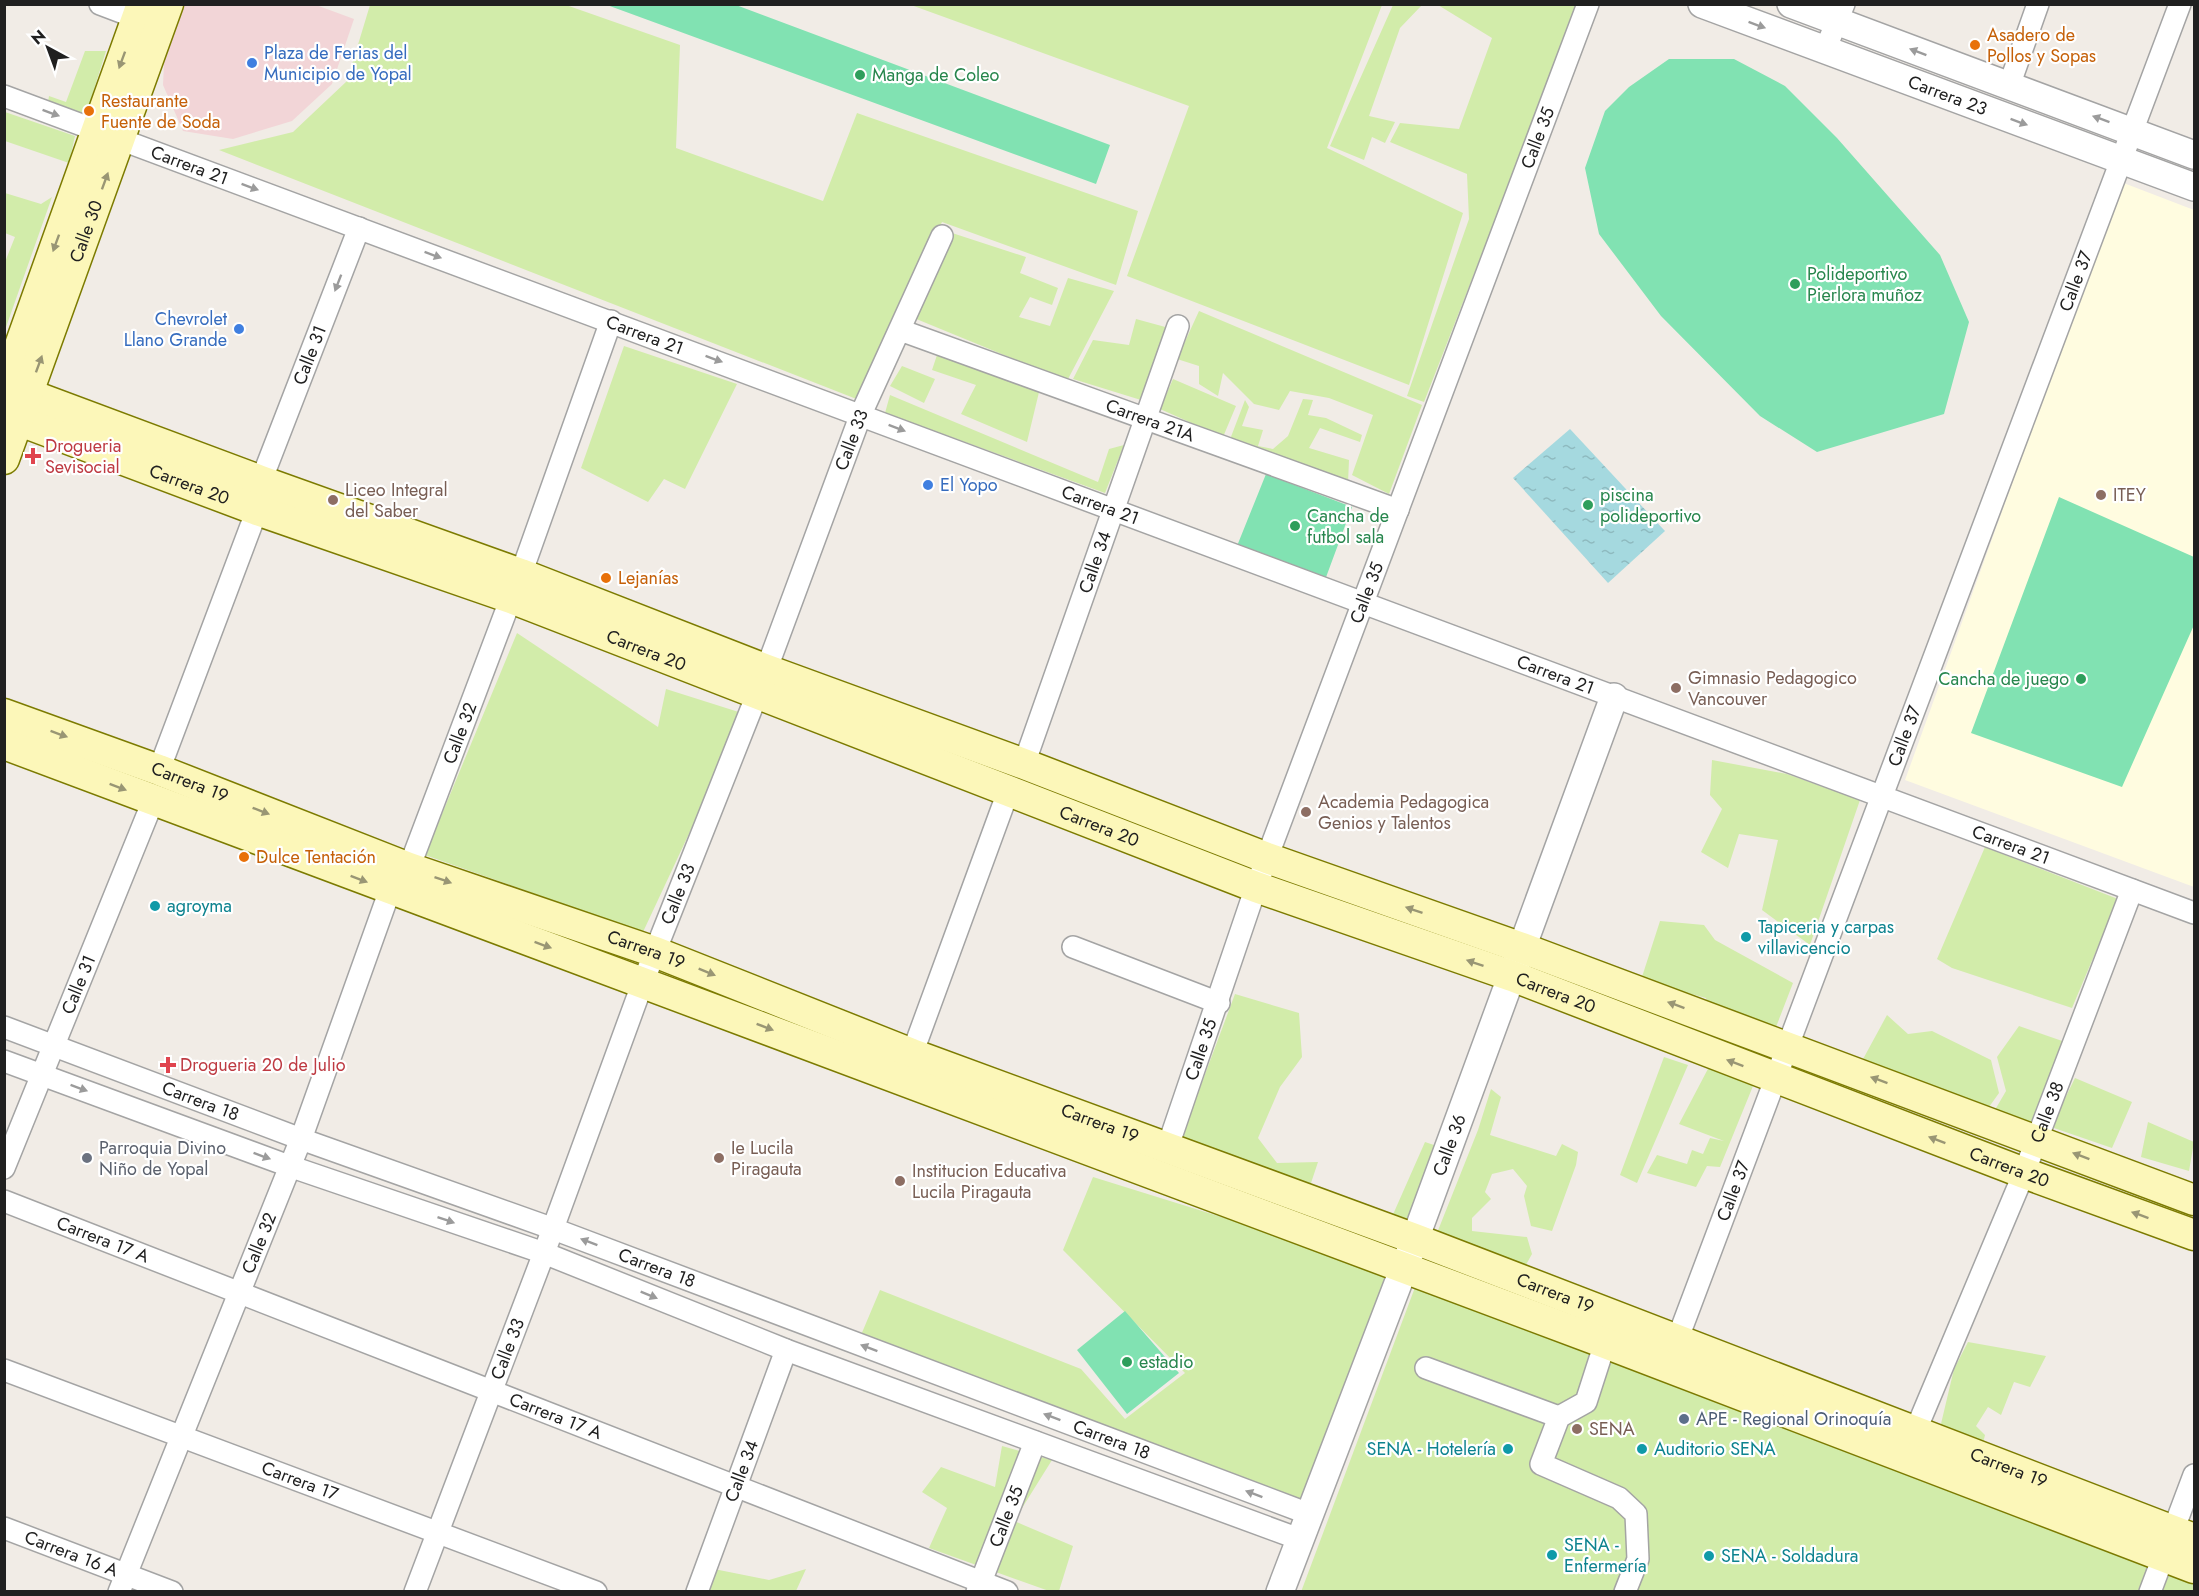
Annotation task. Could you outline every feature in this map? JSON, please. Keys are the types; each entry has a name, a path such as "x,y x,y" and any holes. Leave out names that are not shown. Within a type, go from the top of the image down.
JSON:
{"main road":[{"name":"Calle 30","path":"4,459 12,418 11,388 109,135 168,4"},
{"name":"Calle 30","path":"109,135 139,11"},
{"name":"Carrera 20","path":"11,388 259,495"},
{"name":"Carrera 20","path":"12,418 259,495 516,586 763,681 1008,792 1256,887 1512,976 1776,1079 2194,1235"},
{"name":"Carrera 20","path":"763,681 1024,764 1267,858 1522,948 2194,1200"},
{"name":"Carrera 19","path":"4,714 159,770 399,879 643,981 1667,1366 2177,1542"},
{"name":"Carrera 19","path":"4,744 153,801 399,879 655,952 912,1054 1415,1239 1915,1432 2177,1542 2194,1568"}],"street":[{"path":"100,4 139,11"},
{"name":"Calle 35","path":"1167,1149 1219,1003 1256,887 1588,4"},
{"name":"Carrera 23","path":"1702,4 2194,187"},
{"name":"Carrera 23","path":"1791,4 1840,13 2009,86 2194,155"},
{"path":"2009,86 2037,4"},
{"name":"Calle 37","path":"1667,1366 2180,4"},
{"path":"1825,50 1840,13"},
{"name":"Carrera 21","path":"4,96 2194,913"},
{"name":"Calle 31","path":"159,770 359,228"},
{"name":"Calle 33","path":"415,1592 490,1389 544,1253 551,1228 643,981 763,681 861,414 942,236"},
{"name":"Calle 32","path":"122,1583 301,1139 399,879 516,586 611,321"},
{"name":"Calle 34","path":"1024,764 1178,326"},
{"name":"Carrera 21A","path":"900,330 1398,510"},
{"name":"Calle 36","path":"1280,1592 1415,1239 1614,697"},
{"path":"912,1054 1008,792"},
{"name":"Calle 31","path":"4,1168 153,801"},
{"name":"Calle 38","path":"1915,1432 2024,1173 2132,890"},
{"path":"1073,946 1219,1003"},
{"name":"Carrera 18","path":"4,1027 301,1139 551,1228 1309,1514"},
{"name":"Carrera 18","path":"4,1060 290,1166 544,1253 786,1350 1299,1539"},
{"name":"Carrera 17 A","path":"4,1201 736,1486 979,1586 1007,1592"},
{"path":"1605,1343 1586,1402 1559,1417 1541,1464 1619,1498 1636,1514 1638,1558 1625,1592"},
{"name":"Calle 34","path":"697,1592 786,1350"},
{"path":"1426,1368 1559,1417"},
{"name":"Carrera 17","path":"4,1370 596,1592"},
{"name":"Calle 35","path":"979,1586 1035,1442"},
{"path":"2150,1592 2177,1542 2194,1475"},
{"name":"Carrera 16 A","path":"4,1528 122,1583 172,1592"}],"shaded area":[{"name":"Plaza de Ferias del Municipio de Yopal","path":"185,5 316,5 354,19 332,84 292,121 233,139 183,131 163,85 165,42"},
{"name":"ITEY","path":"2121,182 2194,210 2194,887 1905,780"}],"green space":[{"path":"370,5 566,5 680,45 676,148 823,201 857,113 1138,211 1116,285 942,222 859,400 219,150 293,132 347,81"},
{"name":"Manga de Coleo","path":"607,5 736,5 1110,145 1096,184"},
{"path":"911,5 1382,5 1327,148 1463,213 1409,385 1127,276 1189,106"},
{"path":"1393,5 1422,5 1400,28 1369,116 1395,122 1385,143 1372,137 1364,160 1330,146"},
{"path":"1438,5 1579,5 1424,402 1407,396 1469,219 1467,174 1390,142 1400,123 1459,129 1492,38"},
{"path":"85,51 106,51 84,121 47,108 49,96 66,102"},
{"name":"Polideportivo Pierlora muñoz","path":"1669,59 1734,59 1785,86 1837,138 1940,255 1969,322 1944,414 1817,452 1760,416 1661,316 1599,234 1585,168 1605,111 1629,87"},
{"path":"5,112 75,136 69,163 5,141"},
{"path":"5,193 41,204 52,197 5,330 5,262 15,237 5,233"},
{"path":"946,231 1026,257 1020,273 1058,288 1052,305 1030,297 1019,317 1050,326 1068,278 1114,291 1067,381 909,316"},
{"path":"1199,311 1422,405 1389,494 1352,475 1373,415 1329,398 1290,391 1279,410 1254,404 1223,373 1218,396 1199,384 1199,366 1177,359"},
{"path":"1136,319 1169,328 1141,400 1073,379 1093,340 1129,345"},
{"path":"624,346 737,384 685,489 664,479 648,502 581,468"},
{"path":"938,352 1040,388 1027,442 961,414 976,385 932,370"},
{"path":"902,366 935,379 924,403 890,386"},
{"path":"1173,379 1236,406 1223,437 1160,409"},
{"path":"890,395 1098,482 1109,449 1124,445 1105,493 885,413"},
{"path":"1303,399 1313,400 1308,415 1326,418 1362,435 1360,442 1320,428 1309,448 1349,460 1348,483 1229,442 1245,400 1249,407 1242,426 1263,430 1258,446 1273,449 1288,436"},
{"name":"Cancha de futbol sala","path":"1266,474 1352,507 1325,580 1237,546"},
{"name":"Cancha de juego","path":"2059,497 2194,557 2194,625 2122,787 1971,733"},
{"path":"517,633 658,727 666,689 745,714 643,932 425,855"},
{"path":"1712,760 1787,774 1860,800 1810,945 1762,910 1778,840 1739,834 1728,868 1701,852 1722,809 1710,795"},
{"path":"1985,847 2118,899 2072,1008 1952,968 1937,959"},
{"path":"1660,921 1704,925 1715,940 1793,983 1771,1040 1714,1020 1706,998 1641,980"},
{"path":"1235,994 1299,1013 1302,1057 1280,1087 1258,1138 1277,1163 1318,1162 1309,1189 1179,1144"},
{"path":"1887,1015 1908,1034 1932,1031 1991,1060 1999,1093 1984,1114 1856,1072"},
{"path":"2019,1026 2068,1043 2030,1129 1992,1115 2006,1091 1997,1057"},
{"path":"1664,1057 1688,1065 1637,1183 1620,1175"},
{"path":"1710,1065 1753,1086 1720,1167 1707,1166 1696,1187 1647,1173 1657,1155 1687,1164 1692,1150 1703,1154 1710,1138 1724,1141 1679,1124"},
{"path":"2075,1078 2132,1102 2112,1148 2051,1127"},
{"path":"1491,1089 1501,1097 1490,1135 1556,1156 1562,1144 1578,1152 1576,1165 1552,1231 1531,1226 1524,1196 1527,1186 1513,1169 1492,1174 1485,1192 1491,1199 1472,1218 1472,1231 1527,1237 1532,1254 1523,1270 1433,1243 1478,1130"},
{"path":"2148,1122 2194,1142 2189,1171 2141,1157"},
{"path":"1425,1142 1446,1149 1413,1228 1391,1219"},
{"path":"1093,1177 1395,1271 1307,1502 861,1335 880,1290 1081,1369 1125,1419 1185,1373 1063,1250"},
{"path":"1417,1282 2194,1577 2194,1592 1301,1592"},
{"name":"estadio","path":"1125,1311 1179,1373 1127,1414 1077,1350"},
{"path":"1968,1342 2046,1356 2030,1387 2014,1382 2001,1415 1988,1407 1976,1426 1985,1435 1982,1447 1940,1428 1954,1369"},
{"path":"1002,1446 1052,1460 1014,1521 1073,1546 1059,1591 1049,1591 929,1548 947,1508 922,1492 941,1467 995,1487"},
{"path":"714,1569 769,1580 806,1569 796,1591 706,1592"}],"water":[{"name":"piscina polideportivo","path":"1570,429 1665,531 1608,583 1513,478"}],"place":[{"name":"Asadero de Pollos y Sopas","path":"1975,45"},
{"name":"Plaza de Ferias del Municipio de Yopal","path":"252,63"},
{"name":"Manga de Coleo","path":"860,75"},
{"name":"Restaurante Fuente de Soda","path":"89,111"},
{"name":"Polideportivo Pierlora muñoz","path":"1795,284"},
{"name":"Chevrolet Llano Grande","path":"239,329"},
{"name":"Drogueria Sevisocial","path":"33,456"},
{"name":"El Yopo","path":"928,485"},
{"name":"ITEY","path":"2101,495"},
{"name":"Liceo Integral del Saber","path":"333,500"},
{"name":"piscina polideportivo","path":"1588,505"},
{"name":"Cancha de futbol sala","path":"1295,526"},
{"name":"Lejanías","path":"606,578"},
{"name":"Cancha de juego","path":"2081,679"},
{"name":"Gimnasio Pedagogico Vancouver","path":"1676,688"},
{"name":"Academia Pedagogica Genios y Talentos","path":"1306,812"},
{"name":"Dulce Tentación","path":"244,857"},
{"name":"agroyma","path":"155,906"},
{"name":"Tapiceria y carpas villavicencio","path":"1746,937"},
{"name":"Drogueria 20 de Julio","path":"168,1065"},
{"name":"Parroquia Divino Niño de Yopal","path":"87,1158"},
{"name":"Ie Lucila Piragauta","path":"719,1158"},
{"name":"Institucion Educativa Lucila Piragauta","path":"900,1181"},
{"name":"estadio","path":"1127,1362"},
{"name":"APE - Regional Orinoquía","path":"1684,1419"},
{"name":"SENA","path":"1577,1429"},
{"name":"SENA - Hotelería","path":"1508,1449"},
{"name":"Auditorio SENA","path":"1642,1449"},
{"name":"SENA - Enfermería","path":"1552,1555"},
{"name":"SENA - Soldadura","path":"1709,1556"}]}
